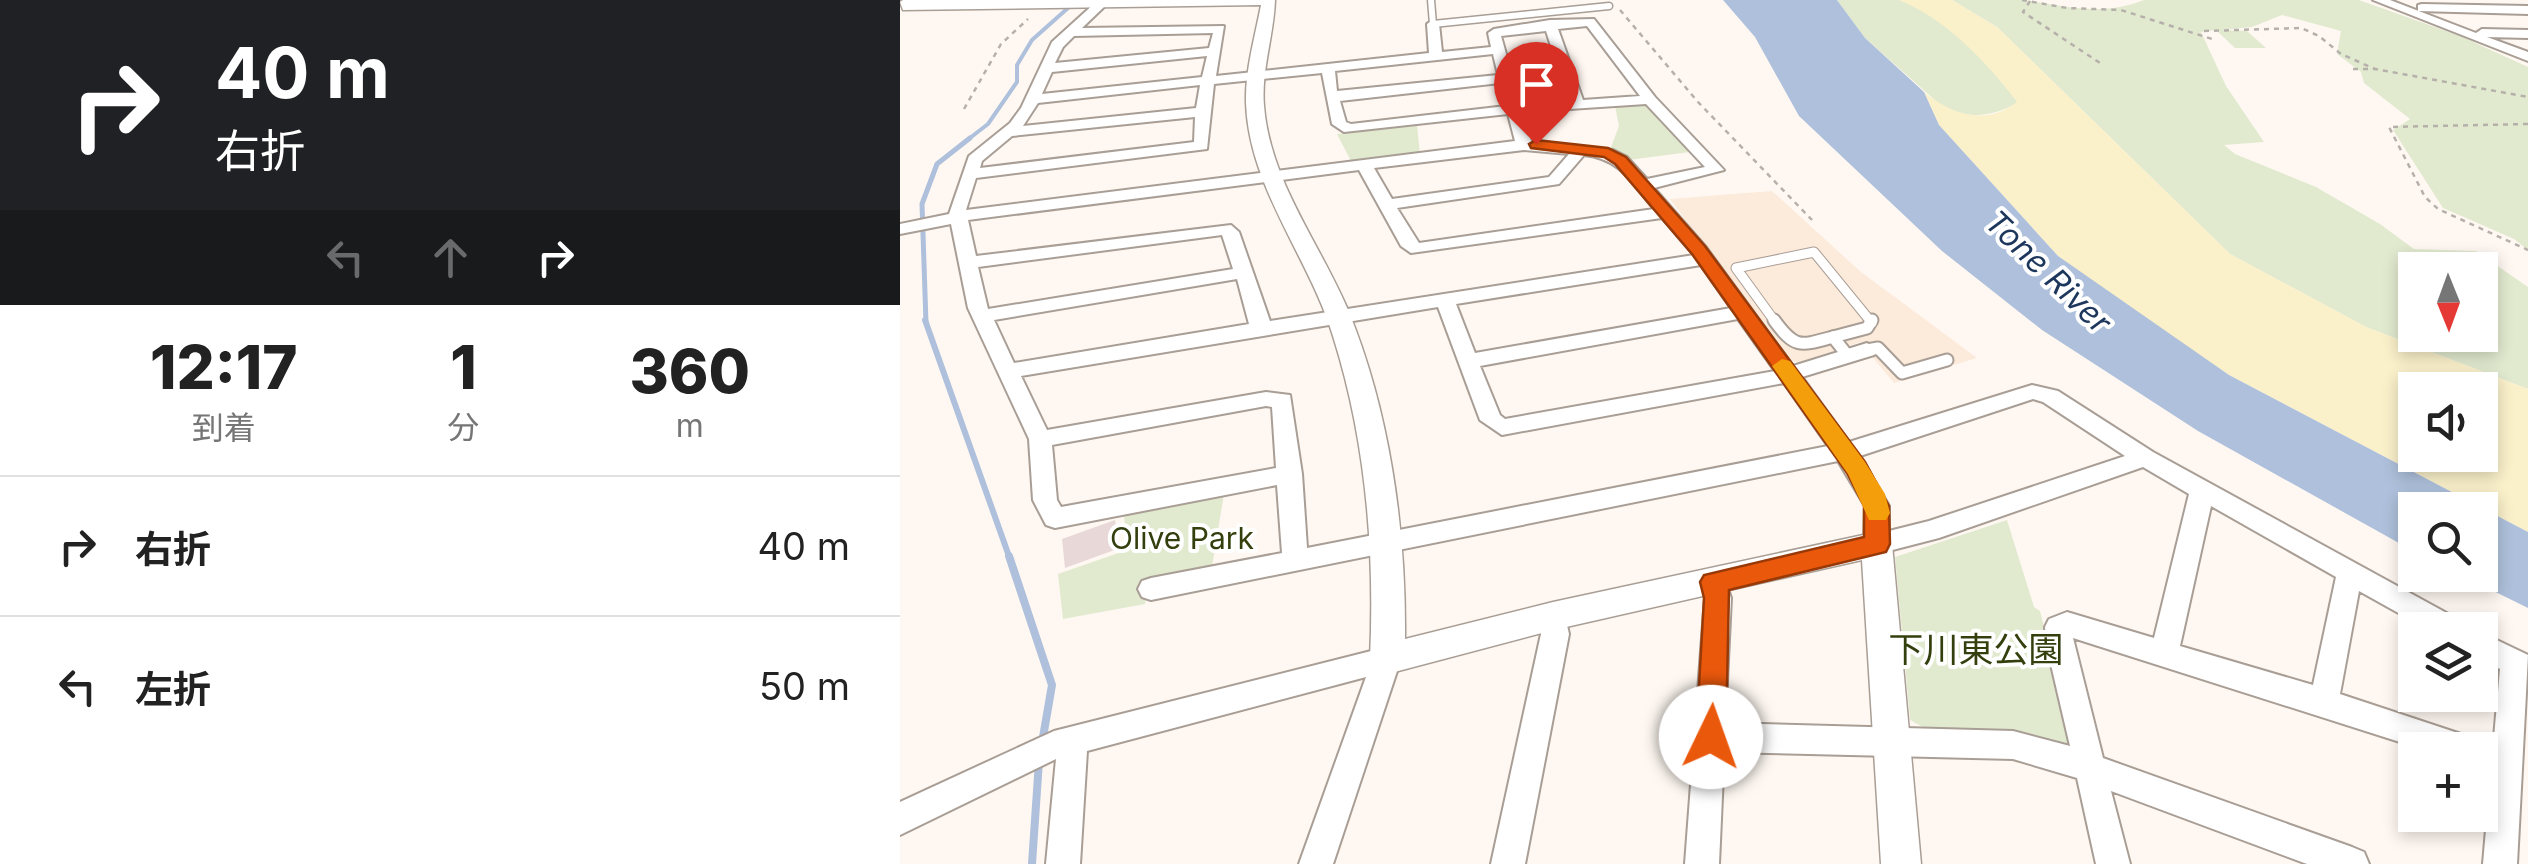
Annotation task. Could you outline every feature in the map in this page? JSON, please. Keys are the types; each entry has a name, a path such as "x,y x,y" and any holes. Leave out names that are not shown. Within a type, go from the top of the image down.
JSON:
{"street":[{"path":"2379,0 2528,58"},
{"path":"906,4 1044,7 1270,1 1255,75 1260,137 1273,176 1338,316 1363,397 1383,541 1387,659 1316,864"},
{"path":"1092,6 1057,46 1032,99 1009,132 975,159 957,217 983,316 1040,438 1046,500 1055,518 1290,474"},
{"path":"2407,9 2528,10"},
{"path":"1524,144 1496,50 1496,31 1592,22 1650,100 1716,170 1642,185"},
{"path":"1433,24 1436,56"},
{"path":"1550,24 1577,104"},
{"path":"970,174 1202,146 1200,112 1218,28 1069,32"},
{"path":"2474,34 2528,34"},
{"path":"1032,99 1496,50"},
{"path":"1048,68 1213,52"},
{"path":"1328,68 1339,124 1349,129 1512,110 1650,100"},
{"path":"1332,98 1504,78"},
{"path":"1009,132 1200,112"},
{"path":"905,228 957,217 1524,144 1617,157 1704,259 1872,494 1880,525 1877,544 1901,864"},
{"path":"1386,205 1552,182 1580,150"},
{"path":"1364,165 1410,246 1417,249 1666,212"},
{"path":"966,263 1218,228 1230,232 1260,321 1258,329"},
{"path":"1012,371 1704,259"},
{"path":"983,316 1242,273"},
{"path":"1445,301 1491,420 1502,428 1788,374 1857,353"},
{"path":"1470,361 1743,312"},
{"path":"1151,589 1842,450 2032,392 2050,396 2145,458 2419,612"},
{"path":"1040,438 1276,398 1284,406 1294,558"},
{"path":"900,818 1017,761 1064,743 1553,616 1930,531 2145,458"},
{"path":"2164,653 2202,491"},
{"path":"2324,702 2350,575"},
{"path":"1702,864 1718,598 1714,582"},
{"path":"1508,864 1555,634 1553,616"},
{"path":"2113,864 2059,627 2067,624 2414,732"},
{"path":"2498,654 2521,666 2498,744"},
{"path":"1711,737 2013,745 2040,750 2318,858 2352,864"},
{"path":"1063,864 1064,743"},
{"path":"2498,829 2500,864"}],"lane":[{"path":"1270,1 1280,0"},
{"path":"1431,0 1433,24 1609,6"},
{"path":"1833,337 1867,328 1873,321 1814,252 1736,268 1792,344 1804,345 1833,337 1857,353 1878,348 1902,373 1948,360"}],"path":[{"path":"2022,0 2067,8 2121,10 2212,38"},
{"path":"2030,2 2023,12 2102,64"},
{"path":"1609,6 1617,7 1698,102 1812,220"},
{"path":"964,109 1001,44 1044,7"},
{"path":"2204,32 2301,28 2319,36 2341,54 2375,68 2528,97"},
{"path":"2353,69 2375,68"},
{"path":"2528,124 2390,127 2425,197 2438,209 2528,250"}],"shaded area":[{"path":"1772,191 1861,272 1977,358 1894,383 1860,342 1801,363 1788,360 1670,199"}],"green space":[{"path":"1837,0 1900,0 1932,15 1965,43 2018,102 1983,115 1946,110 1865,38"},
{"path":"1952,0 2023,0 2098,9 2144,0 2359,0 2460,36 2528,67 2528,250 2514,239 2443,208 2393,130 2410,119 2364,83 2361,72 2337,54 2341,31 2282,15 2252,27 2222,30 2247,31 2266,48 2235,48 2216,30 2201,32 2226,86 2264,142 2224,145 2235,154 2316,187 2414,249 2477,252 2398,252 2398,339 2366,327 2230,254 1997,27"},
{"path":"1615,106 1647,106 1690,152 1628,160 1610,150 1619,126"},
{"path":"1417,125 1420,154 1352,163 1337,134"},
{"path":"2498,266 2528,287 2528,389 2498,378 2498,372 2484,372 2431,352 2498,352"},
{"name":"Olive Park","path":"1224,494 1212,567 1148,579 1145,604 1063,619 1058,574 1127,550 1124,514"},
{"name":"下川東公園","path":"2007,520 2034,607 2040,611 2075,748 2031,736 1934,729 1910,719 1895,557"}],"sand":[{"path":"1899,0 1952,0 1997,27 2230,254 2366,327 2398,339 2398,352 2431,352 2484,372 2398,372 2398,464 2229,375 2058,256 1939,125 1924,92 1946,107 1970,115 1994,114 2017,102 1964,43"},
{"path":"2498,378 2528,389 2528,532 2498,516 2498,492 2452,492 2414,472 2498,472"}],"water":[{"name":"Tone River","path":"1723,0 1837,0 1865,38 1924,92 1939,125 2058,256 2229,375 2398,464 2398,472 2414,472 2452,492 2398,492 2398,543 2198,431 2042,330 1942,251 1799,116 1755,37"},
{"path":"2498,516 2528,532 2528,608 2496,592"}],"building":[{"path":"1115,520 1120,548 1065,568 1062,539"}],"waterway":[{"path":"966,141 988,124 1017,82 1017,65 1032,40 1077,0"},
{"path":"926,323 922,204 937,164 970,138"},
{"path":"926,323 1010,559"},
{"path":"1010,559 1052,685 1042,743"},
{"path":"1032,864 1039,761"}],"slow traffic":[{"path":"1782,366 1856,468 1878,513"}],"route":[{"path":"1536,144 1608,153 1621,160 1699,250 1856,468 1877,506 1877,544 1714,582 1718,598 1711,737"}]}
